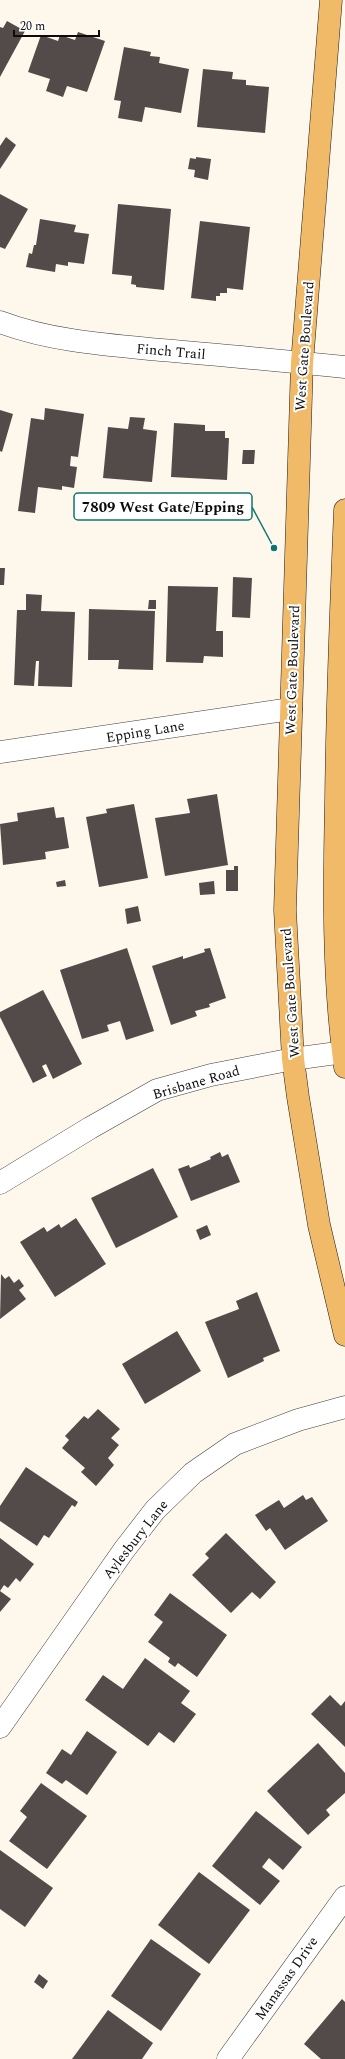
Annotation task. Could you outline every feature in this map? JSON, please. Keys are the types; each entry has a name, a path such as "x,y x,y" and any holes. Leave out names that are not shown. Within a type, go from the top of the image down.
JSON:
{"main road":[{"name":"West Gate Boulevard","path":"327,0 302,363 285,910 293,1059 319,1225 345,1335"},
{"path":"344,1057 336,938 334,864 337,708 345,510"}],"street":[{"name":"Finch Trail","path":"0,322 41,333 103,344 345,367"},
{"name":"Epping Lane","path":"0,752 291,709"},
{"name":"Brisbane Road","path":"0,1183 90,1128 157,1090 211,1075 293,1059 344,1057"},
{"name":"Aylesbury Lane","path":"0,1727 124,1550 155,1510 193,1473 235,1444 298,1420 345,1407"},
{"name":"Manassas Drive","path":"228,2059 345,1897"}],"building":[{"path":"7,21 25,31 0,77 0,27 3,28"},
{"path":"78,32 105,41 87,92 67,86 63,97 46,91 50,79 28,72 41,35 58,41 60,35 75,40"},
{"path":"124,47 151,52 150,56 160,57 159,63 189,69 181,113 145,107 142,122 118,118 121,101 114,100"},
{"path":"203,69 233,72 232,79 246,80 246,85 269,87 265,133 197,127"},
{"path":"6,137 16,145 0,169 0,146"},
{"path":"196,157 211,159 208,180 194,177 195,170 188,169 190,158 196,159"},
{"path":"0,194 28,209 5,249 0,247"},
{"path":"118,204 171,209 164,290 136,287 136,285 131,284 132,276 112,274"},
{"path":"40,219 76,225 74,232 89,234 84,264 68,262 68,266 56,264 55,272 26,267 29,253 32,254 34,245 36,245"},
{"path":"200,221 250,227 243,290 227,288 227,293 220,293 220,296 216,296 216,301 191,298"},
{"path":"45,408 84,414 78,457 71,456 70,466 77,467 74,488 62,486 62,490 38,487 35,513 18,511 31,418 44,420"},
{"path":"0,410 13,414 2,452 0,451"},
{"path":"130,417 145,418 143,429 157,431 152,482 103,478 108,427 128,429"},
{"path":"174,423 205,425 205,431 225,431 225,438 229,438 227,480 171,477"},
{"path":"243,450 255,450 254,464 242,464"},
{"path":"0,568 5,568 4,585 0,585"},
{"path":"233,577 252,578 250,618 232,617"},
{"path":"168,586 218,587 216,631 223,631 223,657 204,656 203,663 166,662"},
{"path":"26,594 42,595 41,611 75,612 72,687 38,686 39,661 36,661 34,686 14,685 17,610 26,610"},
{"path":"149,600 156,600 156,609 148,609"},
{"path":"89,609 155,611 153,670 118,669 119,660 88,660"},
{"path":"217,794 228,865 165,876 155,818 190,813 187,799"},
{"path":"134,804 148,878 99,887 86,817 107,813 106,809"},
{"path":"54,807 56,818 64,817 69,848 45,852 46,859 3,865 0,824 18,821 17,813"},
{"path":"234,866 238,866 238,891 226,891 226,870 234,870"},
{"path":"65,880 66,886 57,887 56,882"},
{"path":"214,881 215,894 200,895 199,883"},
{"path":"138,906 141,921 127,924 125,909"},
{"path":"127,948 154,1031 126,1040 120,1021 107,1025 109,1031 82,1039 60,970"},
{"path":"210,948 226,998 209,1004 210,1007 195,1011 197,1016 171,1025 152,966 183,956 183,959 205,952 204,949"},
{"path":"43,990 82,1064 53,1079 46,1064 42,1066 47,1076 33,1083 0,1017 0,1012"},
{"path":"220,1152 222,1157 228,1154 240,1182 191,1201 178,1169 189,1165 190,1168 211,1159 210,1157"},
{"path":"153,1168 178,1217 116,1248 91,1198"},
{"path":"76,1218 106,1264 55,1297 20,1242 44,1227 47,1232 59,1224 61,1228"},
{"path":"207,1225 211,1235 200,1240 196,1230"},
{"path":"1,1274 5,1279 9,1276 14,1283 19,1279 24,1286 19,1290 26,1299 0,1319"},
{"path":"257,1292 280,1351 263,1358 264,1361 228,1378 205,1322 239,1309 236,1301"},
{"path":"177,1331 201,1371 145,1404 122,1364"},
{"path":"98,1409 120,1429 111,1438 119,1445 108,1458 114,1465 96,1486 81,1472 85,1468 62,1448 69,1440 65,1436 84,1416 88,1419"},
{"path":"26,1467 78,1502 75,1507 72,1505 49,1538 44,1535 37,1546 0,1521 0,1506"},
{"path":"303,1495 306,1500 312,1497 328,1521 285,1550 270,1528 266,1531 255,1515 279,1500 284,1508"},
{"path":"226,1533 276,1582 260,1599 252,1592 231,1613 192,1575 209,1558 205,1554"},
{"path":"0,1538 34,1564 20,1582 16,1578 8,1588 4,1585 0,1591"},
{"path":"0,1591 11,1599 0,1612"},
{"path":"170,1593 227,1635 197,1677 178,1663 175,1667 168,1662 170,1658 148,1642 163,1622 154,1615"},
{"path":"145,1658 190,1691 181,1703 196,1714 174,1743 159,1732 148,1746 85,1700 103,1675 123,1689"},
{"path":"330,1695 341,1706 345,1701 345,1747 311,1714"},
{"path":"87,1731 117,1752 87,1795 66,1780 62,1784 46,1773 62,1749 71,1755"},
{"path":"318,1743 345,1773 345,1793 326,1810 330,1815 308,1835 267,1791"},
{"path":"41,1783 87,1816 47,1869 9,1841 27,1817 20,1811"},
{"path":"256,1811 302,1847 283,1870 269,1858 262,1867 280,1881 260,1905 212,1866"},
{"path":"0,1850 53,1888 25,1927 0,1909"},
{"path":"199,1872 250,1910 209,1964 158,1925"},
{"path":"151,1939 201,1974 161,2031 111,1996"},
{"path":"39,1974 48,1981 43,1989 34,1982"},
{"path":"342,1999 345,2002 345,2059 321,2059 304,2044"},
{"path":"108,2010 153,2043 142,2059 72,2059"}],"place":[{"name":"7809 West Gate/Epping","path":"274,548"}]}
